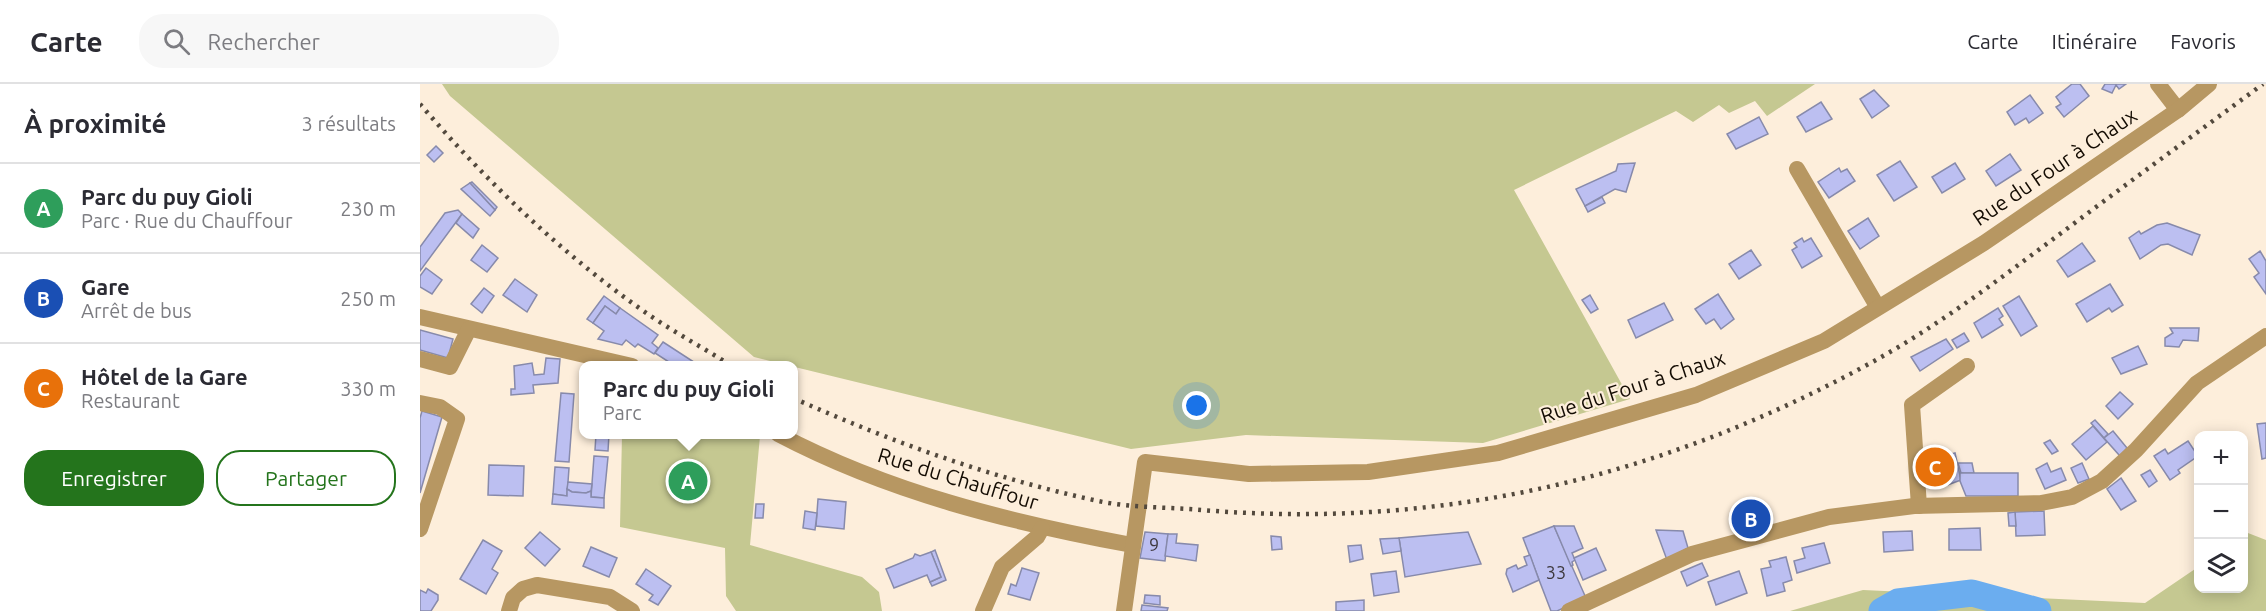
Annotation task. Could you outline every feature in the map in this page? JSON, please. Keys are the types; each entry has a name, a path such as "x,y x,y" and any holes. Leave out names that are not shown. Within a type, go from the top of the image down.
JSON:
{"street":[{"path":"2158,84 2178,110"},
{"name":"Rue du Four à Chaux","path":"1134,539 1145,462 1249,474 1356,472 1498,453 1696,395 1824,341 1877,306 1984,243 2178,110 2209,84"},
{"path":"1797,169 1877,306"},
{"path":"420,317 610,361"},
{"path":"420,359 450,367 469,329"},
{"path":"1569,611 1692,554 1828,517 1919,506 2041,503 2072,497 2102,482 2111,474 2197,383 2266,336"},
{"path":"1919,506 1912,405 1967,366"},
{"path":"420,404 440,408 457,419 420,529"},
{"name":"Rue du Chauffour","path":"786,439 817,455 898,488 1042,528 1134,539"},
{"path":"983,611 1002,567 1037,537 1042,528"},
{"path":"1124,611 1134,539"},
{"path":"509,611 513,598 523,589 537,585 610,597 632,611"}],"green space":[{"path":"442,84 1815,84 1767,116 1755,101 1729,113 1719,105 1693,122 1676,111 1514,190 1630,399 1483,443 1246,435 1131,449 798,368 798,361 770,361 754,357 450,96"},
{"path":"622,439 760,439 750,545 862,577 879,592 882,611 736,611 726,596 725,548 620,527"},
{"path":"2248,533 2266,540 2266,611 1790,611 1863,590 2145,603 2194,570 2194,593 2248,593"}],"building":[{"path":"2072,84 2080,84 2089,96 2064,117 2056,107 2061,104 2056,97"},
{"path":"2105,84 2126,84 2119,89 2116,85 2112,93 2102,89"},
{"path":"1874,90 1889,106 1872,118 1860,99"},
{"path":"2030,95 2043,113 2029,123 2026,118 2015,125 2007,112"},
{"path":"1821,102 1832,119 1806,132 1797,117"},
{"path":"1759,117 1768,134 1736,149 1727,134"},
{"path":"436,146 443,153 434,162 427,155"},
{"path":"2010,154 2021,170 1996,186 1986,171"},
{"path":"1900,161 1917,187 1894,201 1877,175"},
{"path":"1635,163 1626,192 1615,189 1585,206 1576,189 1616,171 1618,164"},
{"path":"1955,163 1965,179 1942,193 1932,177"},
{"path":"1839,168 1841,172 1847,169 1855,181 1829,198 1818,182"},
{"path":"472,182 497,207 495,210 470,183"},
{"path":"470,183 495,210 490,216 461,189"},
{"path":"1602,197 1605,203 1588,212 1585,206"},
{"path":"458,210 462,214 420,271 420,247 445,213"},
{"path":"462,214 479,229 473,238 456,223"},
{"path":"1868,218 1879,236 1860,249 1848,231"},
{"path":"2167,223 2200,235 2192,255 2168,244 2161,245 2140,259 2129,238 2139,231 2141,234 2157,225"},
{"path":"1802,238 1804,242 1811,238 1822,256 1802,268 1792,250 1797,247 1794,243"},
{"path":"2082,243 2095,261 2068,277 2057,261"},
{"path":"482,245 498,258 487,272 471,260"},
{"path":"1751,250 1761,265 1739,279 1729,264"},
{"path":"2260,251 2266,261 2266,294 2254,277 2259,273 2249,259"},
{"path":"426,268 442,280 432,294 420,287 420,276"},
{"path":"515,279 537,295 527,312 503,295"},
{"path":"2110,284 2123,305 2112,312 2109,308 2087,322 2076,304"},
{"path":"484,288 494,296 482,313 471,304"},
{"path":"1718,294 1734,319 1721,329 1714,319 1706,324 1695,309"},
{"path":"1590,295 1598,309 1591,313 1582,300"},
{"path":"604,296 620,308 616,314 605,306 593,323 587,319"},
{"path":"2019,296 2037,326 2021,336 2003,306"},
{"path":"1664,303 1673,320 1636,338 1628,320"},
{"path":"605,306 616,314 620,308 658,335 652,343 658,348 654,354 638,344 635,347 626,340 622,345 598,339 604,331 593,323"},
{"path":"1998,308 2003,316 1999,319 2003,325 1982,338 1974,323"},
{"path":"2170,328 2199,328 2198,341 2183,340 2179,347 2165,346 2165,338 2173,333"},
{"path":"420,330 453,339 448,358 420,350"},
{"path":"1964,333 1969,341 1957,348 1952,340"},
{"path":"1946,339 1953,349 1920,371 1911,357"},
{"path":"663,342 692,361 667,361 655,353"},
{"path":"2138,346 2147,364 2121,374 2112,358"},
{"path":"546,358 560,359 558,383 533,385 534,393 511,395 511,389 515,389 514,366 532,363 534,375 544,374"},
{"path":"2120,392 2133,404 2118,419 2106,406"},
{"path":"561,393 574,394 569,462 555,461"},
{"path":"422,411 442,417 420,493 420,418"},
{"path":"2095,420 2108,434 2104,438 2091,423"},
{"path":"2266,423 2266,458 2262,459 2257,424"},
{"path":"2093,426 2107,442 2086,460 2072,444"},
{"path":"2113,431 2127,448 2120,456 2104,438"},
{"path":"596,439 609,439 608,451 595,450"},
{"path":"2050,440 2058,451 2052,454 2044,443"},
{"path":"2188,441 2194,450 2194,459 2178,470 2180,473 2170,480 2154,456 2165,449 2168,454"},
{"path":"1955,453 1961,480 1942,487 1934,459"},
{"path":"594,456 608,457 604,498 591,497"},
{"path":"1958,463 1972,463 1974,473 1961,473"},
{"path":"2047,463 2051,472 2061,468 2066,480 2045,489 2036,469"},
{"path":"2082,463 2089,479 2078,483 2071,468"},
{"path":"489,465 524,466 523,496 488,495"},
{"path":"555,467 569,468 567,496 553,494"},
{"path":"2150,470 2157,481 2149,487 2141,475"},
{"path":"1960,473 2018,473 2018,496 1966,496 1960,481"},
{"path":"2121,478 2136,501 2121,510 2107,489"},
{"path":"568,482 592,484 591,491 572,492 567,489"},
{"path":"567,489 572,492 591,491 591,497 604,498 604,508 552,504 553,494 567,496"},
{"path":"818,499 846,502 844,529 816,526"},
{"path":"756,504 764,504 763,518 755,518"},
{"path":"805,511 817,513 815,530 803,528"},
{"path":"2044,511 2045,535 2016,536 2015,512"},
{"path":"2015,512 2016,526 2009,526 2008,513"},
{"path":"1554,526 1586,598 1557,611 1551,611 1523,538"},
{"path":"1554,526 1574,526 1583,548 1572,553 1575,560 1571,566"},
{"path":"1980,528 1981,550 1949,550 1949,529"},
{"path":"1656,530 1683,531 1688,548 1667,560"},
{"path":"1912,531 1913,550 1884,552 1883,532"},
{"path":"540,532 560,549 545,566 525,548"},
{"path":"1145,532 1168,534 1165,561 1140,558"},
{"path":"1468,532 1481,564 1405,577 1399,538"},
{"path":"1168,534 1177,534 1176,543 1198,545 1196,561 1165,556"},
{"path":"1271,536 1281,537 1282,549 1272,550"},
{"path":"1399,538 1401,551 1383,554 1380,539"},
{"path":"483,540 502,551 492,569 498,573 486,594 460,579"},
{"path":"1824,543 1830,563 1797,573 1794,561 1805,558 1802,548"},
{"path":"1361,545 1363,559 1350,562 1348,546"},
{"path":"591,547 617,558 609,577 583,566"},
{"path":"1596,548 1606,570 1583,580 1574,558"},
{"path":"935,550 946,580 932,586 930,582 941,577 931,552"},
{"path":"931,552 941,577 930,582 927,575 894,588 886,569 913,558 915,554 920,556"},
{"path":"1530,555 1539,580 1513,592 1506,574 1507,569 1516,565 1518,569 1527,565 1524,557"},
{"path":"1786,557 1792,580 1783,583 1785,591 1767,596 1761,569 1771,567 1769,561"},
{"path":"1702,563 1708,576 1687,586 1681,572"},
{"path":"1022,568 1039,573 1030,600 1008,594 1011,584 1016,586"},
{"path":"646,569 671,586 658,605 649,600 653,595 636,584"},
{"path":"1396,571 1399,592 1374,596 1371,574"},
{"path":"1739,571 1747,593 1716,605 1708,582"},
{"path":"428,589 438,595 438,600 431,611 420,611 420,590 426,593"},
{"path":"1145,595 1160,596 1160,605 1144,603"},
{"path":"1364,600 1364,611 1336,611 1336,602"},
{"path":"1142,605 1168,608 1167,611 1141,611"}],"waterway":[{"path":"1882,611 1898,602 1972,593 2038,611"}],"railway":[{"path":"798,400 868,430 980,470 1057,492 1123,505 1292,514 1379,511 1466,502 1550,486 1634,464 1716,436 1796,401 1876,360 1926,330 1974,297 2263,84"},
{"path":"420,104 497,187 582,264 653,317 724,361"}],"place":[{"name":"Hôtel de la Gare","path":"1935,467"},
{"name":"Parc du puy Gioli","path":"688,481"},
{"name":"Gare","path":"1751,519"}]}
